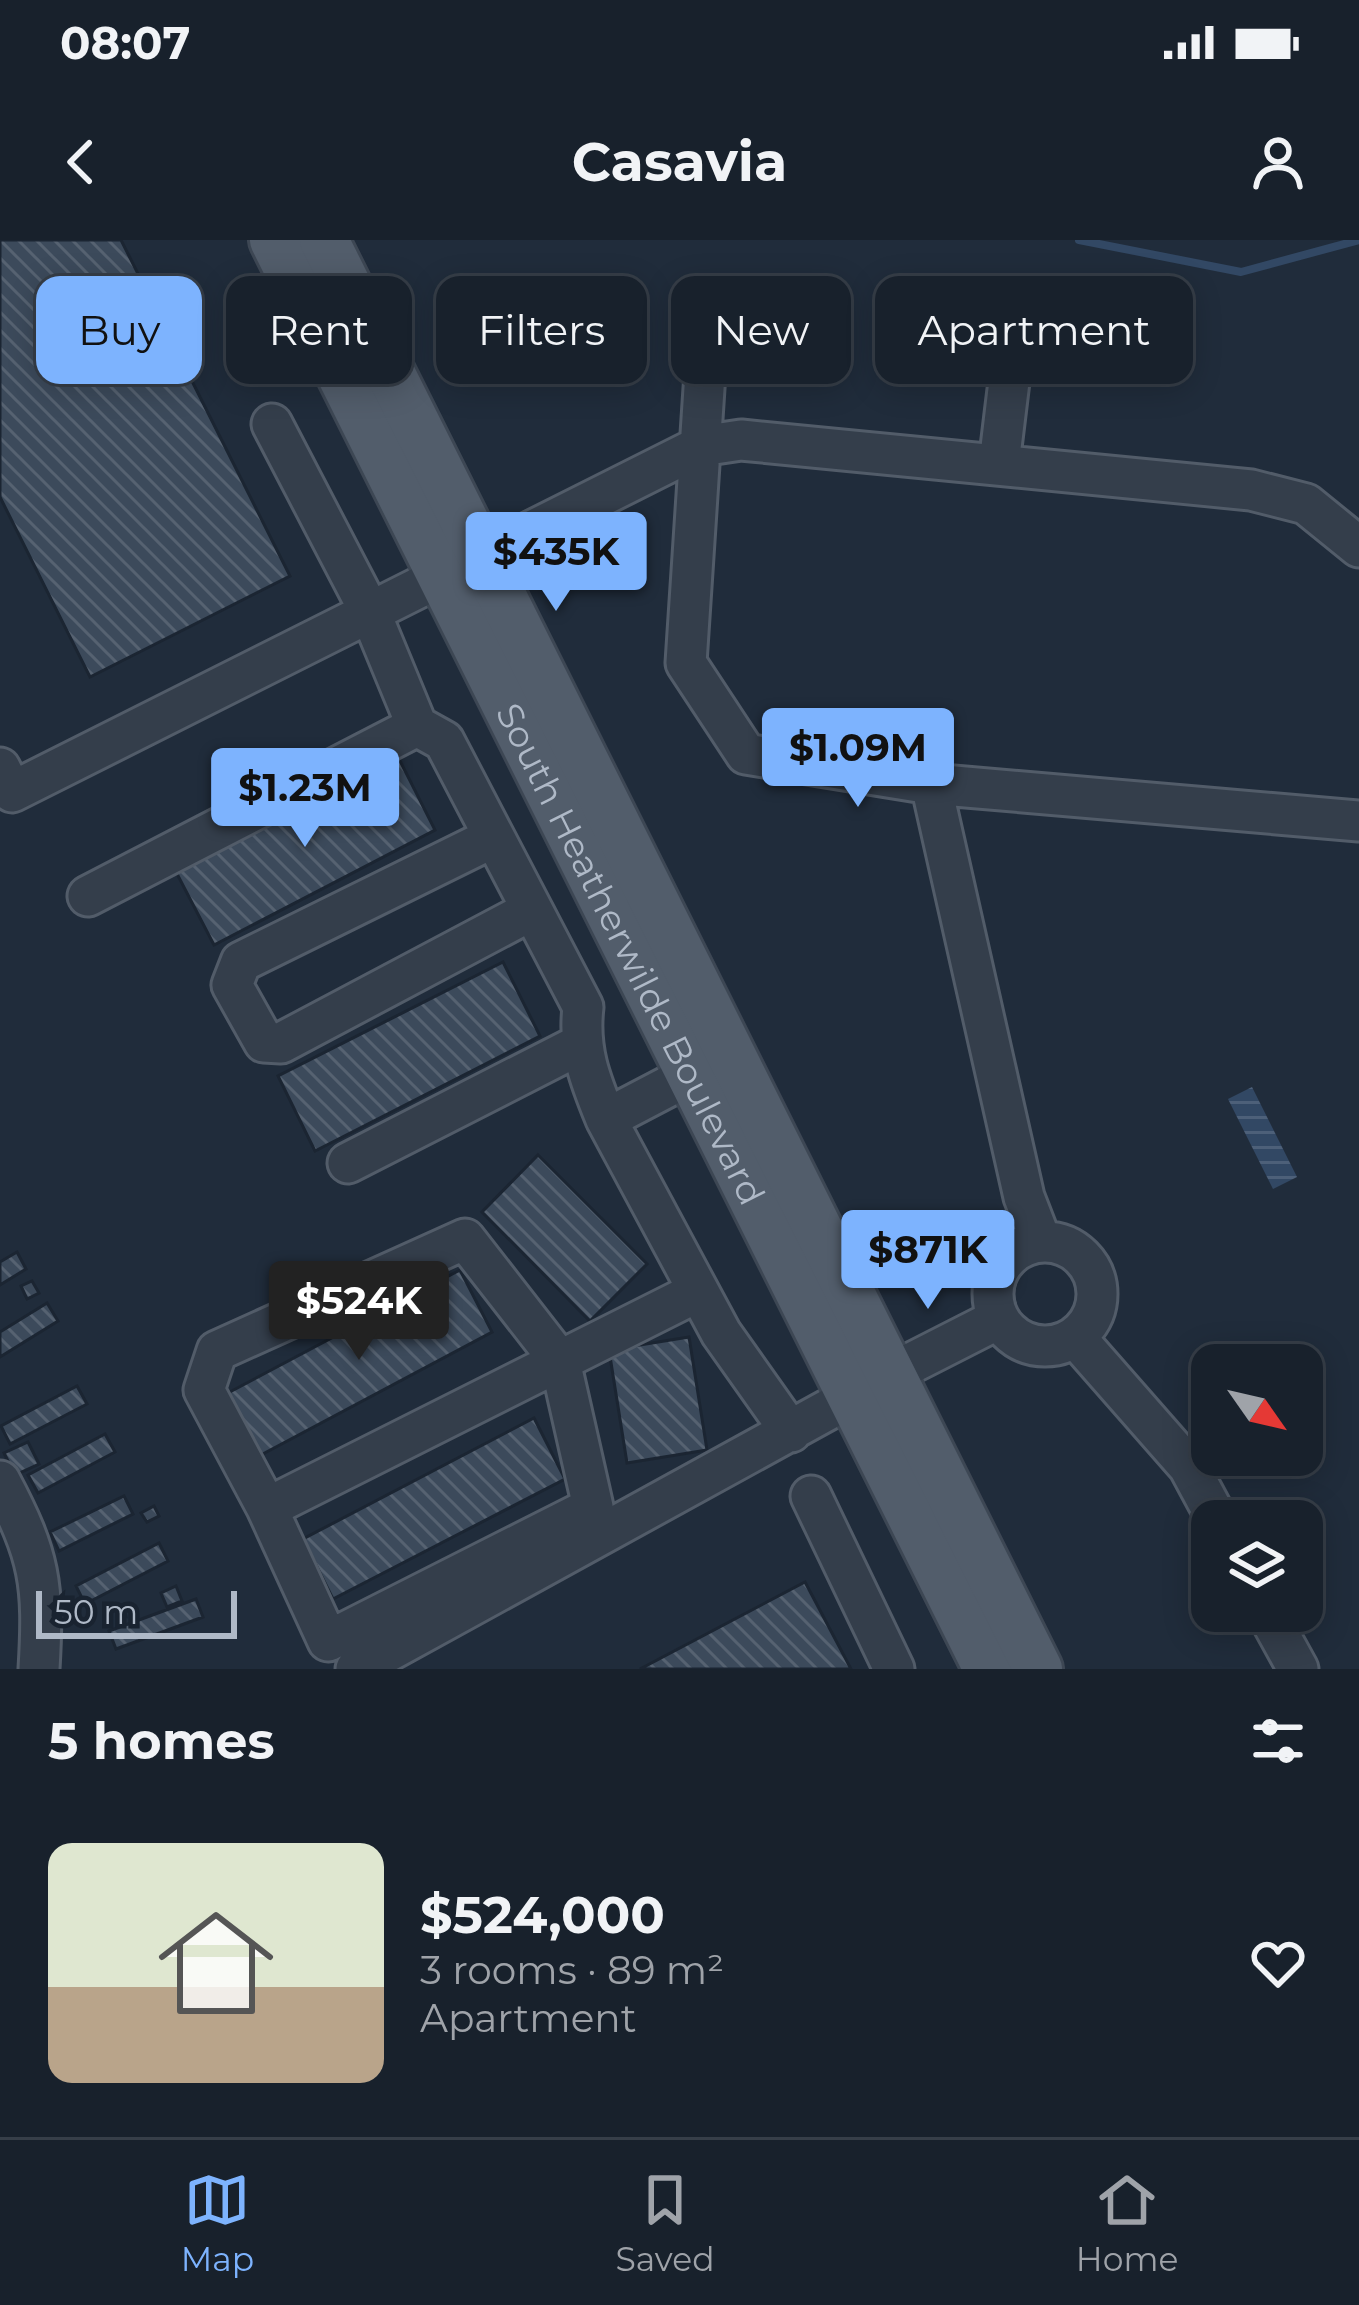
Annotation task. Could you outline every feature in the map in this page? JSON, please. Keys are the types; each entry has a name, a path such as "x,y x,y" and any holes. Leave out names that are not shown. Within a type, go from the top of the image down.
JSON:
{"main road":[{"name":"South Heatherwilde Boulevard","path":"274,240 460,567 873,1384 988,1669"},
{"name":"South Heatherwilde Boulevard","path":"324,240 460,567 692,1074 1039,1669"}],"street":[{"path":"704,384 686,663 746,754 931,784 1359,821"},
{"path":"999,464 1009,384"},
{"path":"272,424 370,612 417,726 444,741 583,1007 584,1063 606,1119 697,1292 756,1388 791,1432"},
{"path":"0,767 12,792 700,446 741,440 1251,490 1306,504 1359,547"},
{"path":"88,896 417,726"},
{"path":"931,784 1024,1197 1041,1241"},
{"path":"493,838 241,962 232,985 264,1042 280,1043 530,910"},
{"path":"348,1163 581,1044"},
{"path":"606,1119 692,1074"},
{"path":"465,1239 560,1361 593,1507 328,1641 267,1508 204,1390 217,1351 465,1239"},
{"path":"1041,1241 1074,1250 1095,1276 1095,1310 1075,1337 1059,1345 1024,1342 998,1319 992,1303 998,1268 1024,1245 1041,1241"},
{"path":"267,1508 697,1292"},
{"path":"356,1669 998,1319"},
{"path":"1075,1337 1189,1467 1207,1500"},
{"path":"0,1481 16,1546 44,1602 39,1669"},
{"path":"811,1496 894,1669"},
{"path":"1278,1632 1298,1669"}],"water":[{"path":"1252,1087 1297,1177 1273,1189 1228,1099"}],"building":[{"path":"0,240 121,240 139,276 36,276 36,384 193,384 290,576 90,677 0,497"},
{"path":"397,755 435,830 214,945 175,870"},
{"path":"503,962 540,1036 315,1151 278,1076"},
{"path":"538,1155 647,1264 590,1321 482,1212"},
{"path":"17,1252 26,1269 0,1285 0,1262"},
{"path":"460,1270 492,1332 259,1456 226,1394"},
{"path":"32,1281 39,1293 27,1299 21,1286"},
{"path":"47,1303 58,1321 0,1357 0,1332"},
{"path":"689,1337 707,1450 627,1463 609,1350"},
{"path":"77,1386 87,1404 10,1444 1,1426"},
{"path":"534,1418 565,1479 333,1599 303,1539"},
{"path":"105,1434 115,1452 38,1493 28,1475"},
{"path":"28,1442 39,1464 15,1475 4,1453"},
{"path":"124,1496 133,1514 59,1551 50,1532"},
{"path":"154,1506 159,1516 147,1522 141,1513"},
{"path":"159,1543 168,1561 85,1604 76,1586"},
{"path":"805,1582 851,1669 640,1669"},
{"path":"176,1586 182,1601 167,1607 161,1593"},
{"path":"196,1599 203,1617 116,1649 109,1631"}],"waterway":[{"path":"1079,240 1241,272 1359,240"}]}
